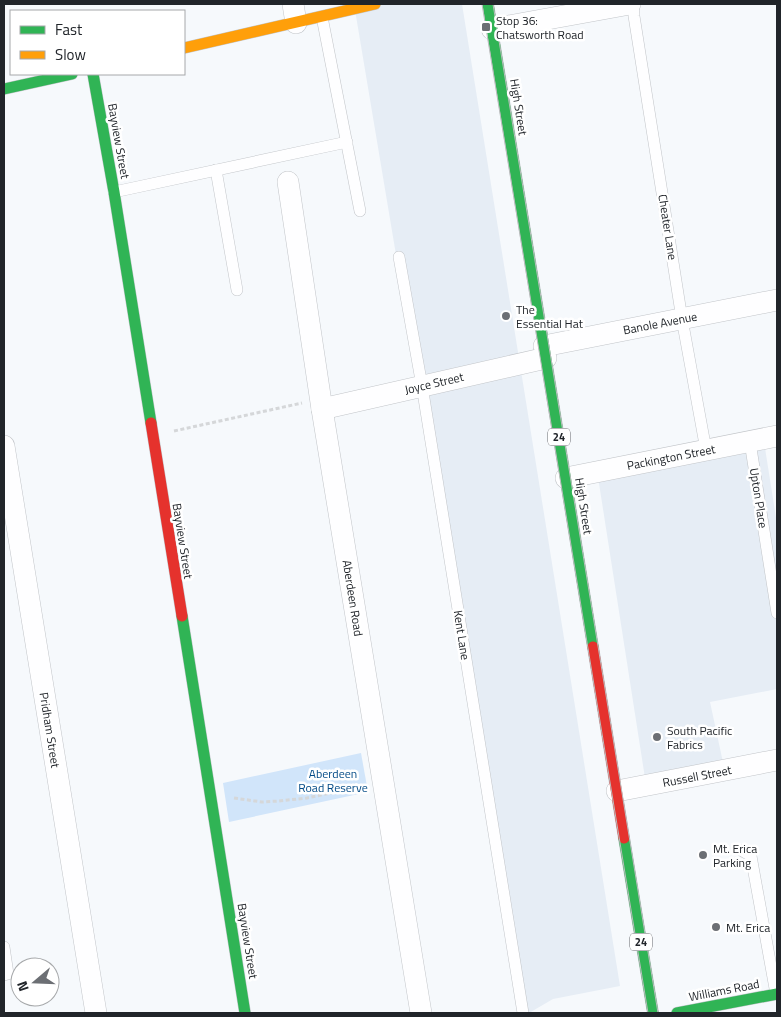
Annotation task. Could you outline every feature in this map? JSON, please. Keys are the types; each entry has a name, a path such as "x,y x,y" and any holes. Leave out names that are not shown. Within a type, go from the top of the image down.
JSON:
{"street":[{"path":"185,48 295,13 322,17 375,4"},
{"name":"High Street","path":"488,4 653,1013"},
{"path":"492,29 632,4"},
{"path":"4,89 67,75"},
{"name":"Bayview Street","path":"93,75 114,192 245,1013"},
{"name":"Aberdeen Road","path":"288,182 315,409 421,1013"},
{"name":"Banole Avenue","path":"545,352 682,319 777,300"},
{"name":"Joyce Street","path":"315,409 422,386 545,352"},
{"name":"Packington Street","path":"566,478 777,436"},
{"name":"Pridham Street","path":"4,446 96,1013"},
{"name":"Russell Street","path":"617,791 777,760"},
{"name":"Williams Road","path":"677,1013 777,994"}],"lane":[{"name":"Cheater Lane","path":"632,4 682,319 706,450"},
{"path":"322,17 360,211"},
{"path":"114,192 347,142"},
{"path":"216,170 237,290"},
{"name":"Kent Lane","path":"400,257 523,1013"},
{"name":"Upton Place","path":"750,442 777,613"},
{"path":"741,850 751,856 777,994"},
{"path":"4,947 8,974 4,975"}],"path":[{"path":"152,436 304,403 315,409"},
{"path":"233,798 262,802 279,801 307,798 366,786"}],"shaded area":[{"path":"354,4 462,4 620,986 553,999 529,1013 523,1013"},
{"path":"765,448 777,524 777,689 710,702 724,767 645,778 598,477"}],"green space":[{"name":"Aberdeen Road Reserve","path":"361,753 368,792 229,822 223,783"}],"tram line":[{"path":"482,4 648,1013"},
{"path":"493,4 658,1013"}],"traffic: fast":[{"path":"488,4 593,647"},
{"path":"4,89 67,75"},
{"path":"93,75 151,423"},
{"path":"182,616 245,1013"},
{"path":"624,838 653,1013"},
{"path":"677,1013 777,994"}],"traffic: slow":[{"path":"185,48 375,4"}],"traffic: jam":[{"path":"151,423 182,616"},
{"path":"593,647 624,838"}],"place":[{"name":"Stop 36: Chatsworth Road","path":"486,27"},
{"name":"The Essential Hat","path":"506,316"},
{"name":"South Pacific Fabrics","path":"657,737"},
{"name":"Mt. Erica Parking","path":"703,855"},
{"name":"Mt. Erica","path":"716,927"}]}
